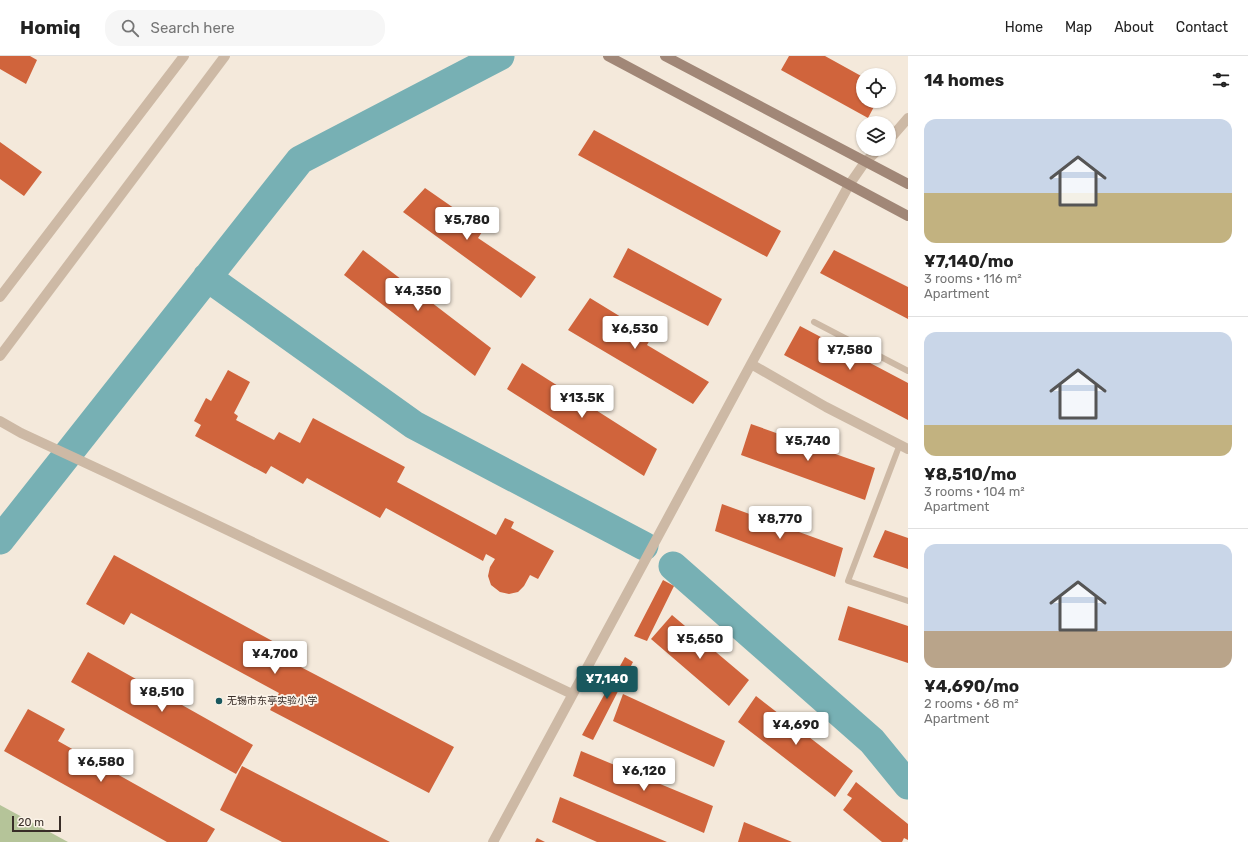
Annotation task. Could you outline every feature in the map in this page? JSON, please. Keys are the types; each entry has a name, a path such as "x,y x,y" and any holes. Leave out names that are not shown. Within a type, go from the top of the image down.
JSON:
{"main road":[{"path":"608,56 908,216"},
{"path":"665,56 908,184"}],"street":[{"path":"0,297 184,56"},
{"path":"0,356 225,56"},
{"path":"896,132 908,118"},
{"path":"493,842 849,185 865,162 871,156"},
{"path":"751,364 826,408 904,446"},
{"path":"0,421 21,433 572,694"}],"lane":[{"path":"814,322 908,371"},
{"path":"904,446 848,581 908,601"}],"green space":[{"path":"0,805 68,842 0,842"}],"building":[{"path":"0,56 30,56 37,60 26,84 0,69"},
{"path":"789,56 825,56 856,73 856,108 873,108 869,116 864,116 781,70"},
{"path":"594,130 781,231 767,257 578,155"},
{"path":"0,142 42,172 24,196 0,179"},
{"path":"425,188 484,229 478,238 536,277 521,298 403,212"},
{"path":"628,248 722,299 708,326 613,277"},
{"path":"363,250 491,348 475,376 344,275"},
{"path":"834,250 908,287 908,319 820,273"},
{"path":"590,298 652,336 647,345 709,382 693,404 568,330"},
{"path":"800,326 908,383 908,420 784,355"},
{"path":"522,363 657,449 644,476 507,389"},
{"path":"228,370 250,382 234,413 238,416 236,420 274,440 279,432 300,443 313,418 405,467 397,482 496,535 505,518 514,522 511,528 554,551 538,579 530,575 524,586 518,592 509,594 500,592 491,585 488,576 490,567 495,559 486,554 483,561 386,508 380,518 307,478 303,484 271,466 266,474 195,436 201,425 194,421 206,398 211,401"},
{"path":"751,424 875,468 865,500 741,455"},
{"path":"722,504 843,548 835,577 715,531"},
{"path":"885,530 908,538 908,569 873,557"},
{"path":"114,555 300,656 295,664 454,747 429,793 270,710 279,693 131,613 124,625 86,604"},
{"path":"663,580 674,586 647,641 634,636"},
{"path":"848,606 908,626 908,663 838,640"},
{"path":"672,615 749,680 729,706 651,639"},
{"path":"88,652 253,745 236,774 71,682"},
{"path":"625,657 633,662 593,740 582,735"},
{"path":"623,694 725,741 714,767 613,721"},
{"path":"756,696 853,771 835,797 738,722"},
{"path":"28,709 65,729 58,741 215,829 207,842 167,842 4,751"},
{"path":"581,751 713,806 704,833 573,776"},
{"path":"242,766 390,842 282,842 220,810"},
{"path":"856,782 908,824 908,840 904,838 902,842 882,842 843,810 852,798 847,795"},
{"path":"560,797 667,842 597,842 552,822"},
{"path":"744,822 792,842 738,842"},
{"path":"537,838 545,842 535,842"}],"waterway":[{"path":"0,540 300,160 500,56"},
{"path":"207,277 414,425 644,546"},
{"path":"673,566 872,741 908,785"}],"place":[{"name":"无锡市东亭实验小学","path":"219,701"}]}
